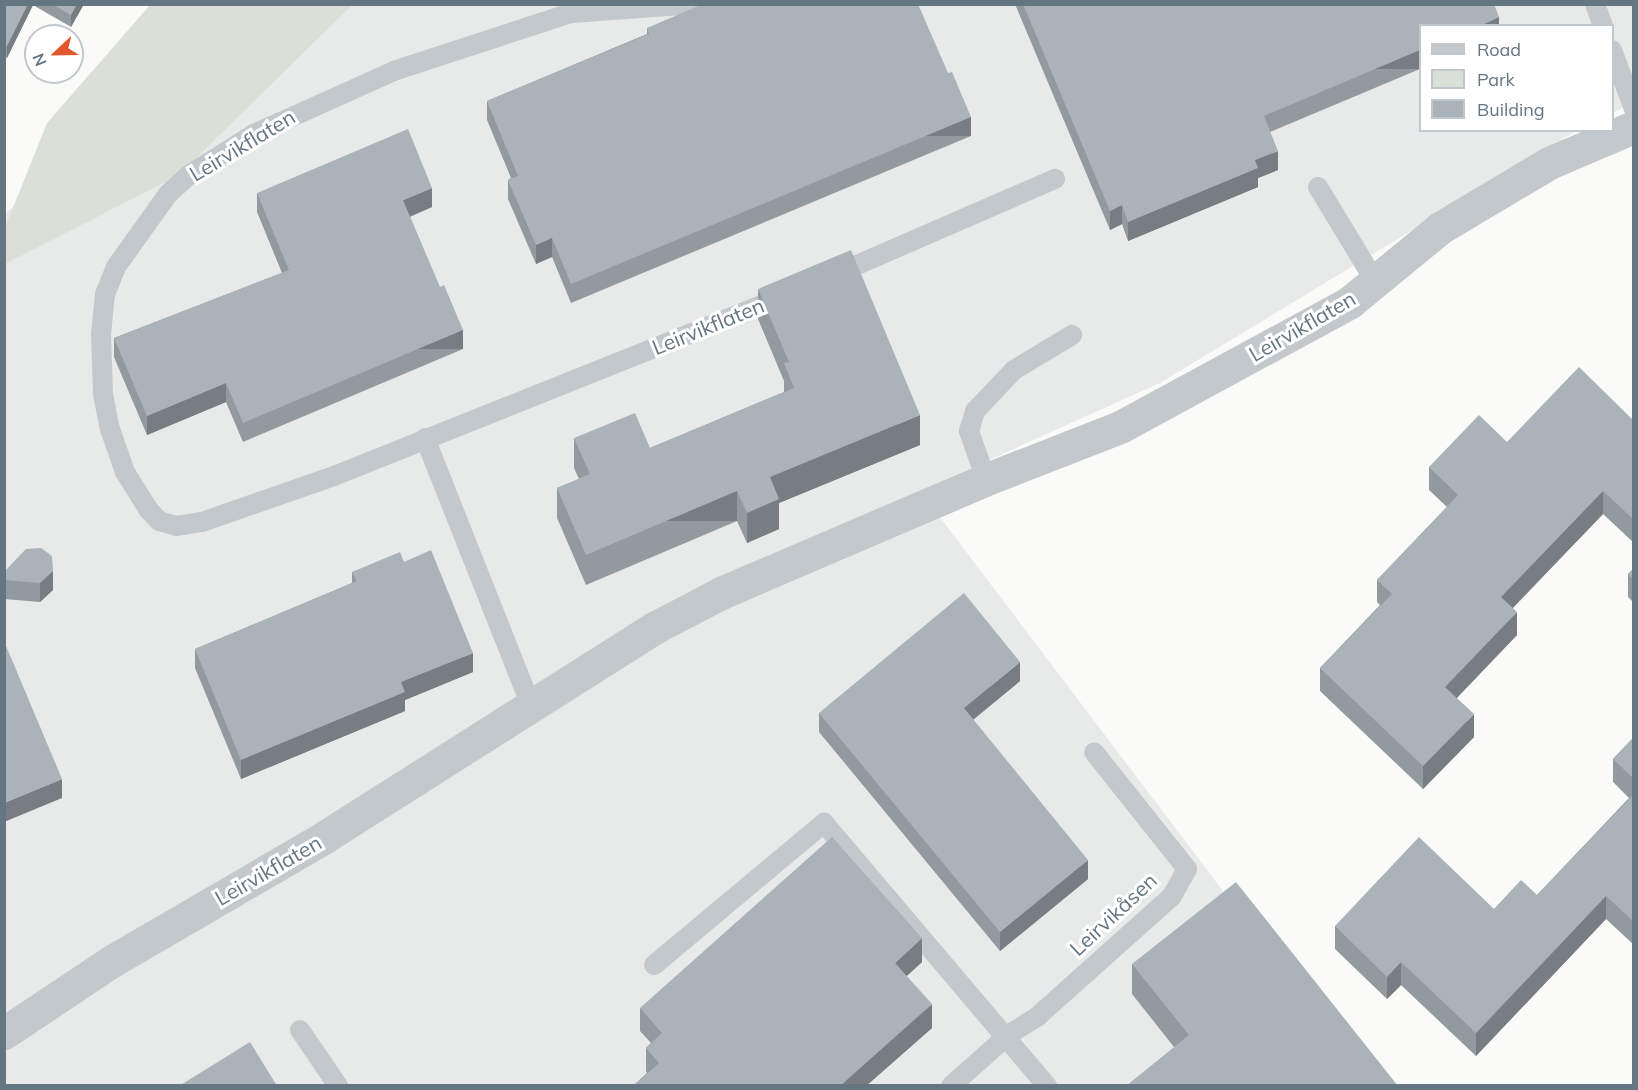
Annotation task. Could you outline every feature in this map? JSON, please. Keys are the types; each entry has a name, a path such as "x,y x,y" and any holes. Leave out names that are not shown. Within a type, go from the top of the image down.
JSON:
{"street":[{"name":"Leirvikflaten","path":"4,1033 112,961 323,838 654,628 721,593 986,480 1122,426 1350,302 1440,228 1549,163 1634,127"}],"lane":[{"name":"Leirvikflaten","path":"695,4 571,13 394,70 306,108 221,153 189,175 168,194 117,267 105,294 101,334 103,394 125,472 159,521 176,526 202,522 334,476 796,291"},
{"path":"1594,4 1602,24"},
{"path":"1614,55 1634,109"},
{"path":"816,283 1055,178"},
{"path":"1317,187 1375,281"},
{"path":"986,480 969,431 975,411 1014,370 1072,334"},
{"path":"425,438 531,706"},
{"name":"Leirvikåsen","path":"951,1086 1008,1035 1038,1016 1172,896 1187,869 1095,752"},
{"path":"654,965 824,823 1008,1035 1047,1086"},
{"path":"300,1030 338,1086"}],"shaded area":[{"path":"274,5 1633,5 1633,102 1614,112 1614,24 1419,24 1419,132 1574,132 1160,383 920,491 1370,1085 5,1085 4,214"}],"green space":[{"path":"150,5 352,5 179,175 5,264 4,230 47,123 81,84 84,84 84,81"}],"building":[{"path":"4,4 28,4 7,46 4,46"},
{"path":"52,4 77,4 71,15"},
{"path":"703,4 918,4 948,73 952,72 971,117 571,284 552,238 536,245 508,180 518,176 487,101 649,34 647,28"},
{"path":"1023,4 1494,4 1499,17 1484,24 1419,24 1419,50 1264,116 1278,151 1255,160 1258,168 1128,222 1122,205 1110,211"},
{"path":"408,129 432,188 403,200 440,287 444,285 463,330 243,423 226,383 147,416 114,338 289,270 257,193"},
{"path":"851,250 920,415 770,477 779,499 747,513 737,491 586,555 557,488 590,474 574,438 635,413 650,448 794,388 784,363 789,362 758,289"},
{"path":"1579,367 1632,419 1634,417 1634,520 1603,491 1501,597 1517,612 1445,687 1474,714 1423,766 1320,668 1392,594 1377,580 1458,495 1429,467 1479,415 1507,442"},
{"path":"41,548 52,556 53,571 40,583 4,580 4,572 26,549"},
{"path":"431,550 473,653 401,682 405,692 241,760 195,649 357,581 352,572 400,552 404,562"},
{"path":"1634,568 1634,580 1628,574"},
{"path":"964,593 1020,662 964,708 1088,860 1000,932 819,713"},
{"path":"4,641 62,779 4,803"},
{"path":"1634,737 1634,779 1613,759"},
{"path":"1634,794 1634,922 1606,896 1476,1033 1401,962 1387,977 1335,926 1419,837 1494,909 1521,880 1537,895"},
{"path":"832,837 922,938 895,963 932,1004 840,1086 633,1086 659,1063 646,1048 662,1033 640,1008"},
{"path":"1236,882 1398,1086 1126,1086 1189,1035 1132,964"},
{"path":"250,1042 277,1086 179,1086"}]}
